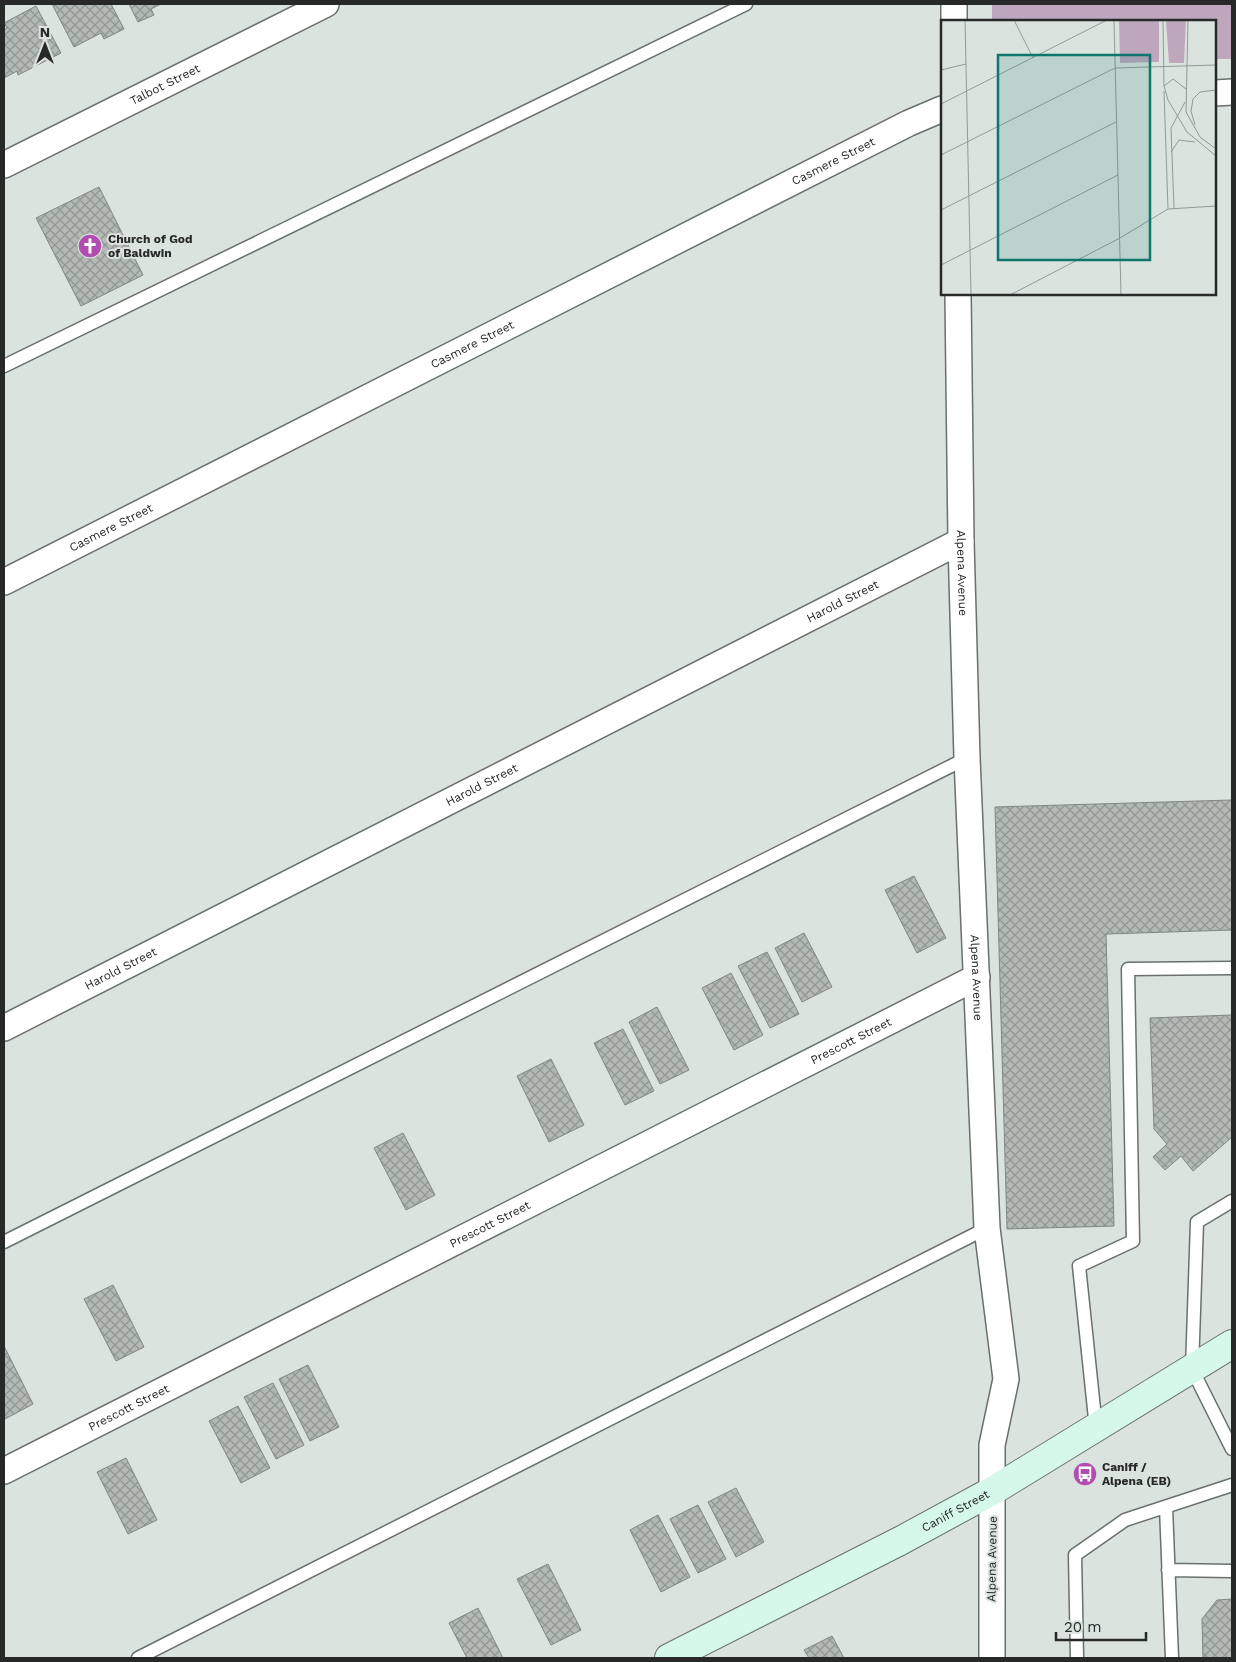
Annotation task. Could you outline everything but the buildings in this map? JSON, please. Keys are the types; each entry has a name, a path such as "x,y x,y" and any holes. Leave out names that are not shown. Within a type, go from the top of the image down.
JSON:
{"street":[{"name":"Talbot Street","path":"4,165 282,14 326,4"},
{"path":"954,4 954,20"},
{"path":"1216,92 1232,92"},
{"name":"Casmere Street","path":"4,582 909,123 941,109"},
{"name":"Alpena Avenue","path":"958,295 961,541 967,758 987,1228 1006,1379 992,1445 994,1490 991,1586 992,1658"},
{"name":"Harold Street","path":"4,1028 961,541"},
{"name":"Prescott Street","path":"4,1471 977,977"},
{"name":"Caniff Street","path":"668,1658 900,1541 994,1490 1232,1344"}],"lane":[{"path":"4,366 746,4"},
{"path":"4,1242 967,758"},
{"path":"1096,1428 1079,1266 1133,1241 1128,969 1232,968"},
{"path":"1232,1201 1197,1222 1192,1369 1232,1449"},
{"path":"138,1658 987,1228"},
{"path":"1077,1658 1075,1555 1125,1520 1232,1485"},
{"path":"1166,1507 1172,1658"},
{"path":"1168,1570 1232,1571"}],"shaded area":[{"path":"992,4 1232,4 1232,59 1216,59 1216,20 992,20"}],"place":[{"name":"Church of God of Baldwin","path":"90,246"},
{"name":"Caniff / Alpena (EB)","path":"1085,1474"}]}
